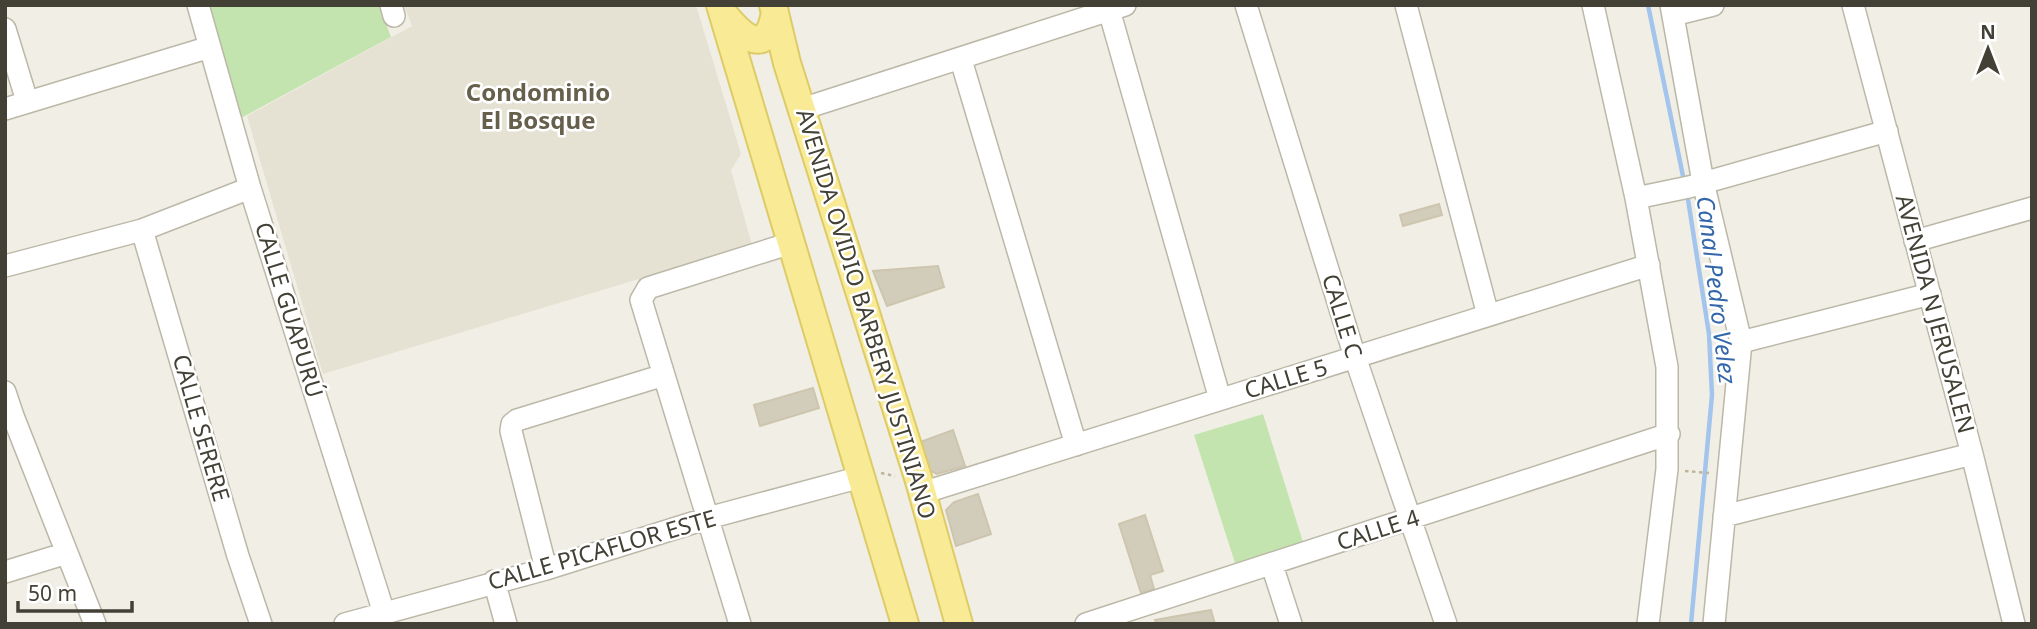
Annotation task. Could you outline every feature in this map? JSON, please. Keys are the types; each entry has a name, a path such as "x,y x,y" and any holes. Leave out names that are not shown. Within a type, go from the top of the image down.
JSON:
{"main road":[{"path":"722,9 745,37 755,40 766,37 772,29 774,9"},
{"path":"722,9 905,624"},
{"name":"AVENIDA OVIDIO BARBERY JUSTINIANO","path":"774,9 787,63 920,487 959,624"},
{"path":"741,72 744,58 749,51 758,48 776,54 787,63"}],"street":[{"name":"CALLE GUAPURÚ","path":"198,5 250,188 384,613"},
{"name":"CALLE C","path":"1246,5 1355,358 1446,624"},
{"path":"1406,5 1488,315"},
{"path":"1593,5 1636,198 1667,367 1667,469 1648,624"},
{"path":"1713,5 1672,10 1696,184 1741,342 1714,624"},
{"name":"AVENIDA N JERUSALEN","path":"1853,5 1972,454 2009,623"},
{"path":"802,108 961,60 1117,8 1220,399"},
{"path":"5,29 27,101"},
{"path":"5,108 210,47"},
{"path":"961,60 1076,445"},
{"path":"1636,198 1887,131"},
{"path":"5,266 142,230 250,188"},
{"path":"1915,241 2032,208"},
{"name":"CALLE SERERE","path":"142,230 238,556 261,624"},
{"path":"740,624 641,300 648,288 791,243"},
{"name":"CALLE 5","path":"920,487 1076,445 1649,265"},
{"path":"1741,342 1930,294"},
{"path":"546,569 512,424 517,420 664,375"},
{"path":"5,392 9,417 95,624"},
{"name":"CALLE 4","path":"1086,624 1135,616 1272,565 1669,434"},
{"path":"1724,516 1972,454"},
{"name":"CALLE PICAFLOR ESTE","path":"345,624 494,581 546,569 859,473"},
{"path":"5,572 67,553"},
{"path":"1272,565 1291,624"},
{"path":"494,581 506,624"}],"path":[{"path":"1676,470 1710,473"},
{"path":"859,473 920,487"}],"shaded area":[{"name":"Condominio El Bosque","path":"404,5 696,5 741,154 731,170 752,245 323,374 247,116 412,26"}],"green space":[{"path":"208,5 379,5 391,37 241,118"},
{"path":"1263,414 1303,542 1235,563 1194,435"}],"building":[{"path":"1439,204 1442,215 1403,226 1400,215"},
{"path":"938,266 944,287 887,306 873,271"},
{"path":"813,388 819,408 760,426 754,405"},
{"path":"953,430 965,466 937,474 929,470 920,442"},
{"path":"978,494 991,534 956,546 946,510 954,502"},
{"path":"1145,515 1163,571 1150,575 1154,589 1141,593 1119,524"},
{"path":"1211,610 1215,624 1157,624 1155,620"}],"waterway":[{"name":"Canal Pedro Velez","path":"1648,5 1684,181"},
{"name":"Canal Pedro Velez","path":"1687,193 1709,334 1712,395 1691,624"}],"district":[{"name":"Condominio El Bosque","path":"538,107"}]}
